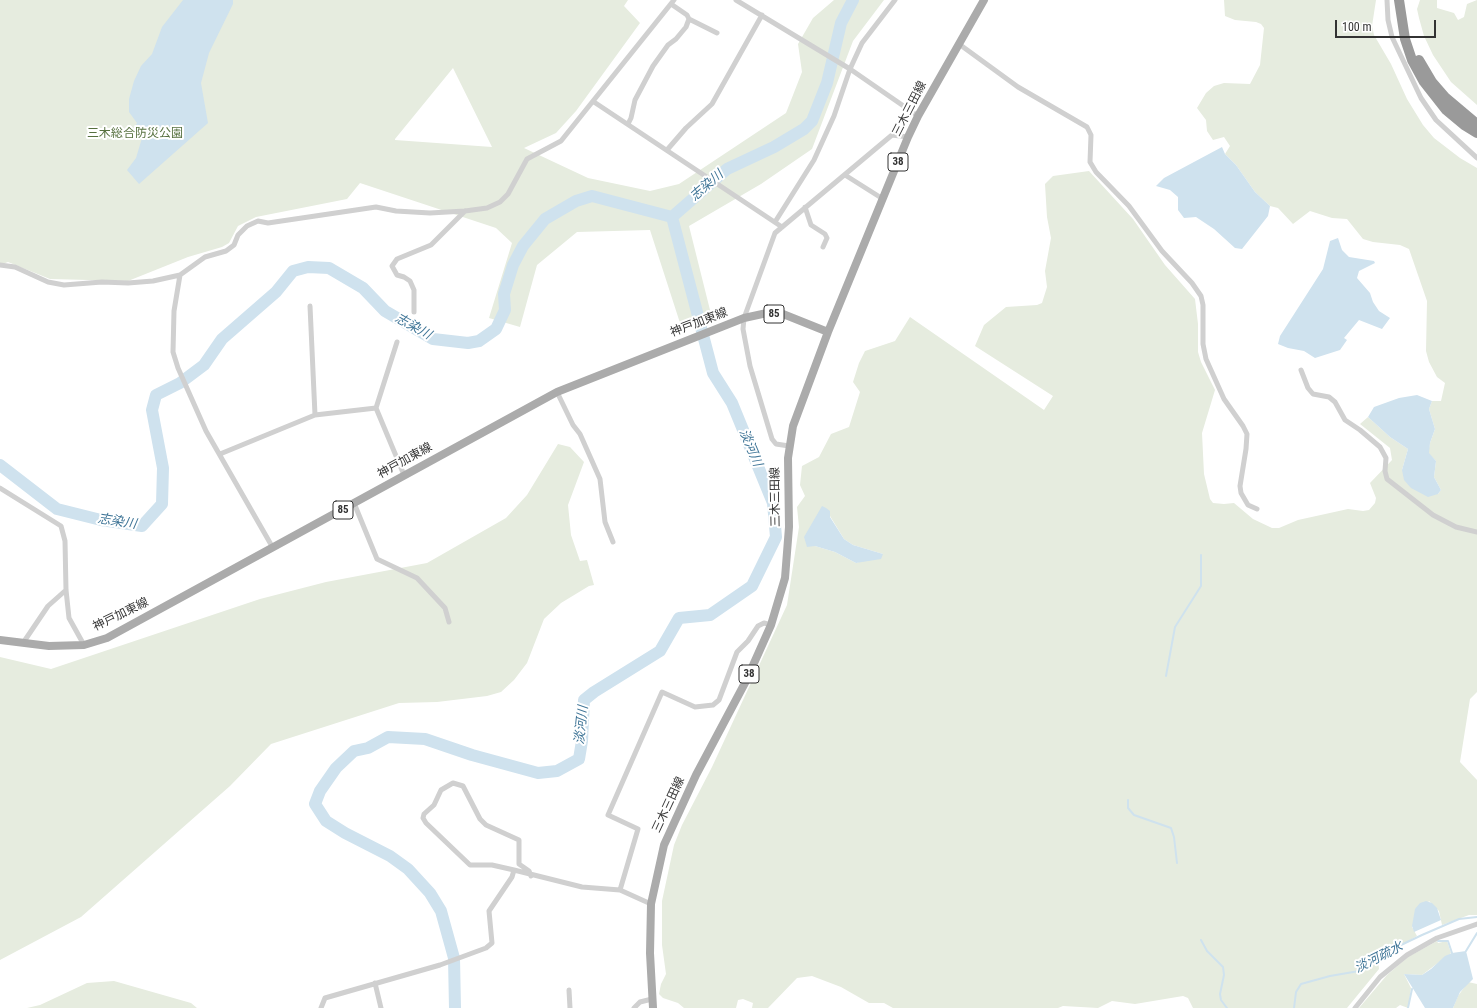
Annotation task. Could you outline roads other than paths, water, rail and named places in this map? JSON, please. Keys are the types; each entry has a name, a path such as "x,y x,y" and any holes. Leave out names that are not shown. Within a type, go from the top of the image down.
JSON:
{"highway":[{"path":"1399,0 1405,39 1417,70 1435,98 1464,125 1477,132"},
{"path":"1405,0 1409,32 1423,67 1445,97 1477,124"},
{"path":"1464,125 1467,132 1477,140"}],"main road":[{"name":"三木三田線","path":"653,1008 650,953 651,904 664,845 696,775 746,681 771,625 785,578 789,527 789,446 793,426 828,332 908,137 918,116 984,0"},
{"name":"神戸加東線","path":"0,640 49,646 84,644 107,638 557,392 744,318 767,313 783,314 828,332"}],"street":[{"path":"736,0 850,69 918,116"},
{"path":"775,222 814,160 834,116 850,69 862,42 895,0"},
{"path":"1387,0 1388,20 1392,37 1421,98 1436,120 1477,158"},
{"path":"0,266 15,267 48,282 64,285 102,282 128,283 153,281 180,275 205,257 226,252 234,245 238,234 247,226 258,221 268,223 376,207 396,211 430,213 487,208 500,202 508,194 527,158 561,141 594,102 673,2 688,15 689,19 717,33"},
{"path":"667,150 686,128 712,104 762,15"},
{"path":"628,124 635,100 653,66 668,45 676,39 686,27 689,19"},
{"path":"959,44 1018,87 1087,127 1090,135 1090,162 1096,172 1129,206 1162,251 1192,283 1200,296 1203,305 1203,344 1206,359 1224,399 1247,434 1240,486 1241,493 1248,505 1257,509"},
{"path":"594,102 782,227"},
{"path":"789,446 776,444 772,440 750,366 744,329 744,318 775,234 805,207 892,135 908,137"},
{"path":"845,175 883,199"},
{"path":"805,207 811,225 825,234 827,238 823,247"},
{"path":"414,312 414,290 410,281 404,276 397,275 392,266 397,259 431,245 465,211"},
{"path":"180,275 174,311 173,352 178,368 206,431 273,548"},
{"path":"310,306 315,415"},
{"path":"397,342 376,408 404,475"},
{"path":"1301,370 1308,388 1313,394 1329,397 1336,402 1345,420 1360,430 1380,447 1386,458 1385,471 1387,479 1433,515 1456,527 1477,532"},
{"path":"557,392 572,425 580,434 600,479 605,522 613,542"},
{"path":"220,454 315,415 376,408"},
{"path":"0,488 62,526 65,541 66,590 69,618 84,644"},
{"path":"354,503 377,559 417,578 445,608 449,622"},
{"path":"22,643 48,606 66,590"},
{"path":"620,890 638,829 608,815 662,692 695,706 713,705 720,700 737,652 748,641 758,626 764,623 771,625"},
{"path":"531,876 528,871 519,864 519,840 486,825 480,819 463,786 453,783 441,790 434,805 424,814 423,818 426,823 470,865 492,865 531,876 582,887 620,890 651,904"},
{"path":"320,1008 324,998 440,965 486,948 492,943 489,911 512,877 514,870"},
{"path":"1355,1008 1383,974 1407,954 1437,938 1477,924"},
{"path":"375,983 381,1008"},
{"path":"569,990 570,1008"},
{"path":"634,1008 640,1002 652,999"}],"water":[{"path":"183,0 233,0 233,4 209,53 201,83 208,123 139,184 127,170 136,158 142,138 133,130 137,123 129,112 129,99 134,81 141,66 152,54 162,27"},
{"path":"1222,147 1225,154 1236,165 1255,192 1270,206 1268,216 1242,249 1235,248 1214,229 1196,217 1184,218 1178,210 1178,197 1170,190 1156,186 1164,178"},
{"path":"1338,238 1342,250 1349,257 1374,261 1375,263 1359,271 1357,278 1370,293 1373,302 1379,311 1390,318 1382,329 1359,320 1344,338 1347,340 1340,350 1315,358 1304,351 1288,348 1278,344 1280,336 1323,269 1330,241"},
{"path":"1417,395 1432,401 1429,409 1435,429 1430,443 1429,453 1436,461 1434,477 1441,490 1438,494 1428,497 1411,488 1404,480 1402,470 1408,449 1390,437 1368,417 1374,407 1399,398"},
{"path":"822,506 830,511 830,517 844,539 853,545 883,554 881,559 856,563 835,552 815,546 807,547 804,537"},
{"path":"1426,901 1432,903 1437,908 1441,920 1414,932 1412,926 1415,909 1420,903"},
{"path":"1466,951 1473,979 1460,992 1453,1008 1425,1008 1404,974 1422,975 1445,956 1452,953"}],"waterway":[{"name":"志染川","path":"672,217 727,169 774,147 804,129 812,121 827,83 841,23 853,0"},
{"name":"志染川","path":"0,465 57,509 101,520 142,526 162,504 163,468 152,410 156,395 180,383 204,365 222,339 276,292 293,271 308,267 329,268 363,288 385,311 433,339 468,343 479,341 496,329 505,310 504,294 513,265 523,246 545,219 576,201 592,196 672,217"},
{"name":"淡河川","path":"455,1008 454,958 441,911 430,893 408,869 390,856 345,833 326,821 315,804 320,791 336,768 354,751 368,748 388,737 425,739 472,755 538,773 557,771 579,759 582,741 584,700 594,692 660,651 679,618 710,615 752,586 776,537 773,503 732,403 713,373 672,217"},
{"name":"淡河疏水","path":"1166,676 1175,627 1201,586 1201,555"},
{"name":"淡河疏水","path":"1128,800 1128,808 1134,815 1171,828 1174,837 1177,863"},
{"name":"淡河疏水","path":"1294,1008 1296,992 1301,984 1330,976 1359,971 1371,965 1401,945 1422,935 1459,919 1477,917"},
{"path":"1466,951 1477,933"},
{"name":"淡河疏水","path":"1201,940 1207,951 1223,967 1224,975 1220,994 1221,1000 1227,1008"},
{"path":"1438,941 1448,941 1452,953"},
{"path":"1408,1008 1412,989"}],"park label":[{"name":"三木総合防災公園","path":"135,134"}]}
